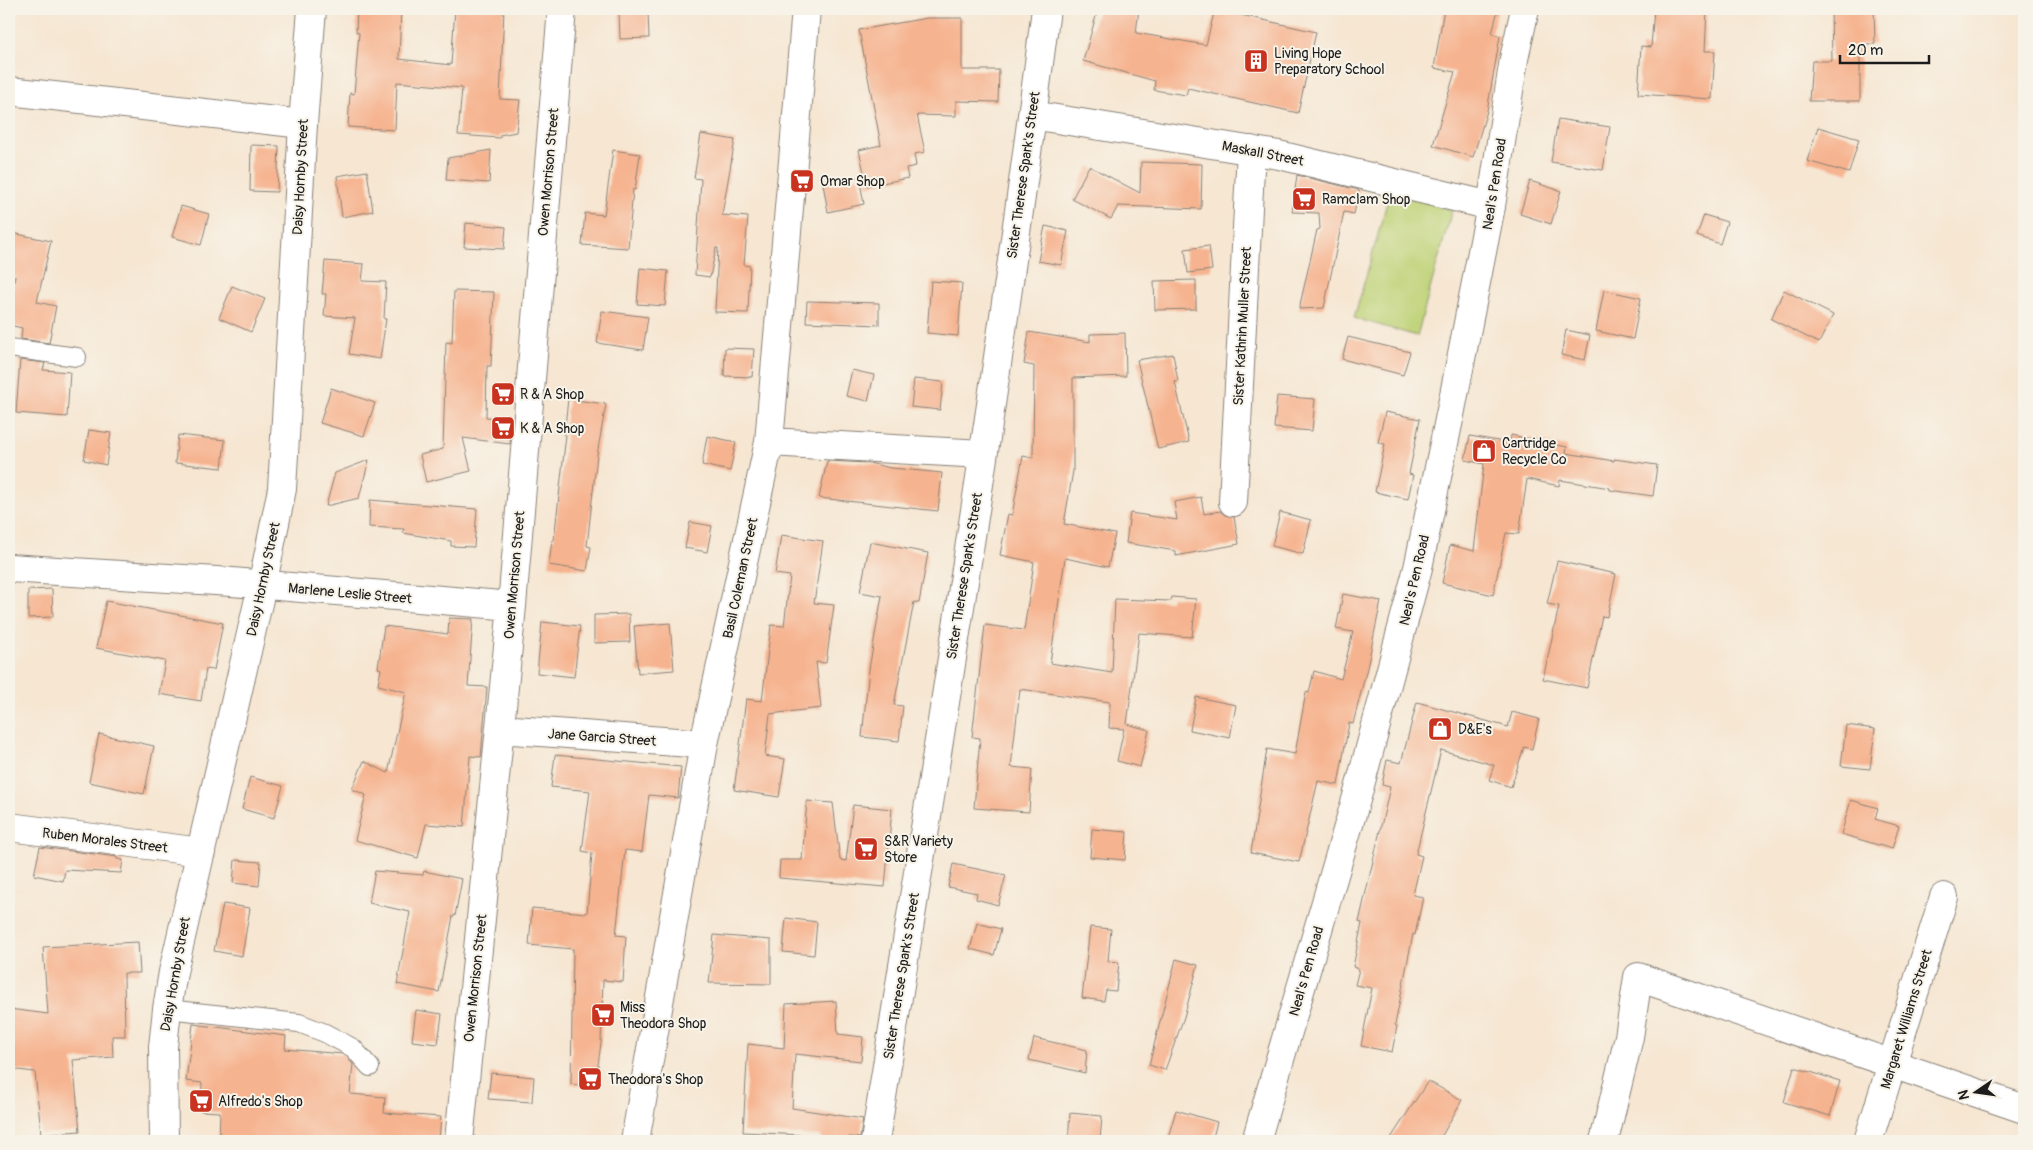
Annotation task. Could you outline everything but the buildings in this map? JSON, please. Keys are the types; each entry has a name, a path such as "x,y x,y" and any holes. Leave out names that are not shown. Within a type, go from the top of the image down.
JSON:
{"street":[{"name":"Daisy Hornby Street","path":"164,1141 163,1047 166,1009 262,586 282,489 303,124 312,9"},
{"name":"Owen Morrison Street","path":"459,1141 512,606 562,9"},
{"name":"Basil Coleman Street","path":"635,1141 704,744 769,442 806,9"},
{"name":"Sister Therese Spark's Street","path":"875,1141 983,454 1046,9"},
{"name":"Neal's Pen Road","path":"1256,1141 1358,793 1416,577 1491,206 1514,59 1525,9"},
{"path":"9,91 303,124"},
{"name":"Maskall Street","path":"1032,115 1280,155 1491,206"},
{"name":"Sister Kathrin Muller Street","path":"1233,502 1251,150"},
{"path":"769,442 983,454"},
{"name":"Marlene Leslie Street","path":"9,568 512,606"},
{"name":"Jane Garcia Street","path":"500,729 704,744"},
{"name":"Ruben Morales Street","path":"9,827 201,852"},
{"name":"Margaret Williams Street","path":"1868,1141 1944,897"},
{"path":"1604,1141 1629,1037 1638,977 2024,1109"}],"lane":[{"path":"9,348 77,357"},
{"path":"166,1009 299,1023 325,1033 353,1048 370,1067"}],"green space":[{"path":"1390,192 1452,210 1417,336 1354,318"}],"place":[{"name":"Living Hope Preparatory School","path":"1256,61"},
{"name":"Omar Shop","path":"802,181"},
{"name":"Ramclam Shop","path":"1304,199"},
{"name":"R & A Shop","path":"503,394"},
{"name":"K & A Shop","path":"503,428"},
{"name":"Cartridge Recycle Co","path":"1484,451"},
{"name":"D&E's","path":"1440,729"},
{"name":"S&R Variety Store","path":"866,849"},
{"name":"Miss Theodora Shop","path":"603,1015"},
{"name":"Theodora's Shop","path":"590,1079"},
{"name":"Alfredo's Shop","path":"201,1101"}]}
